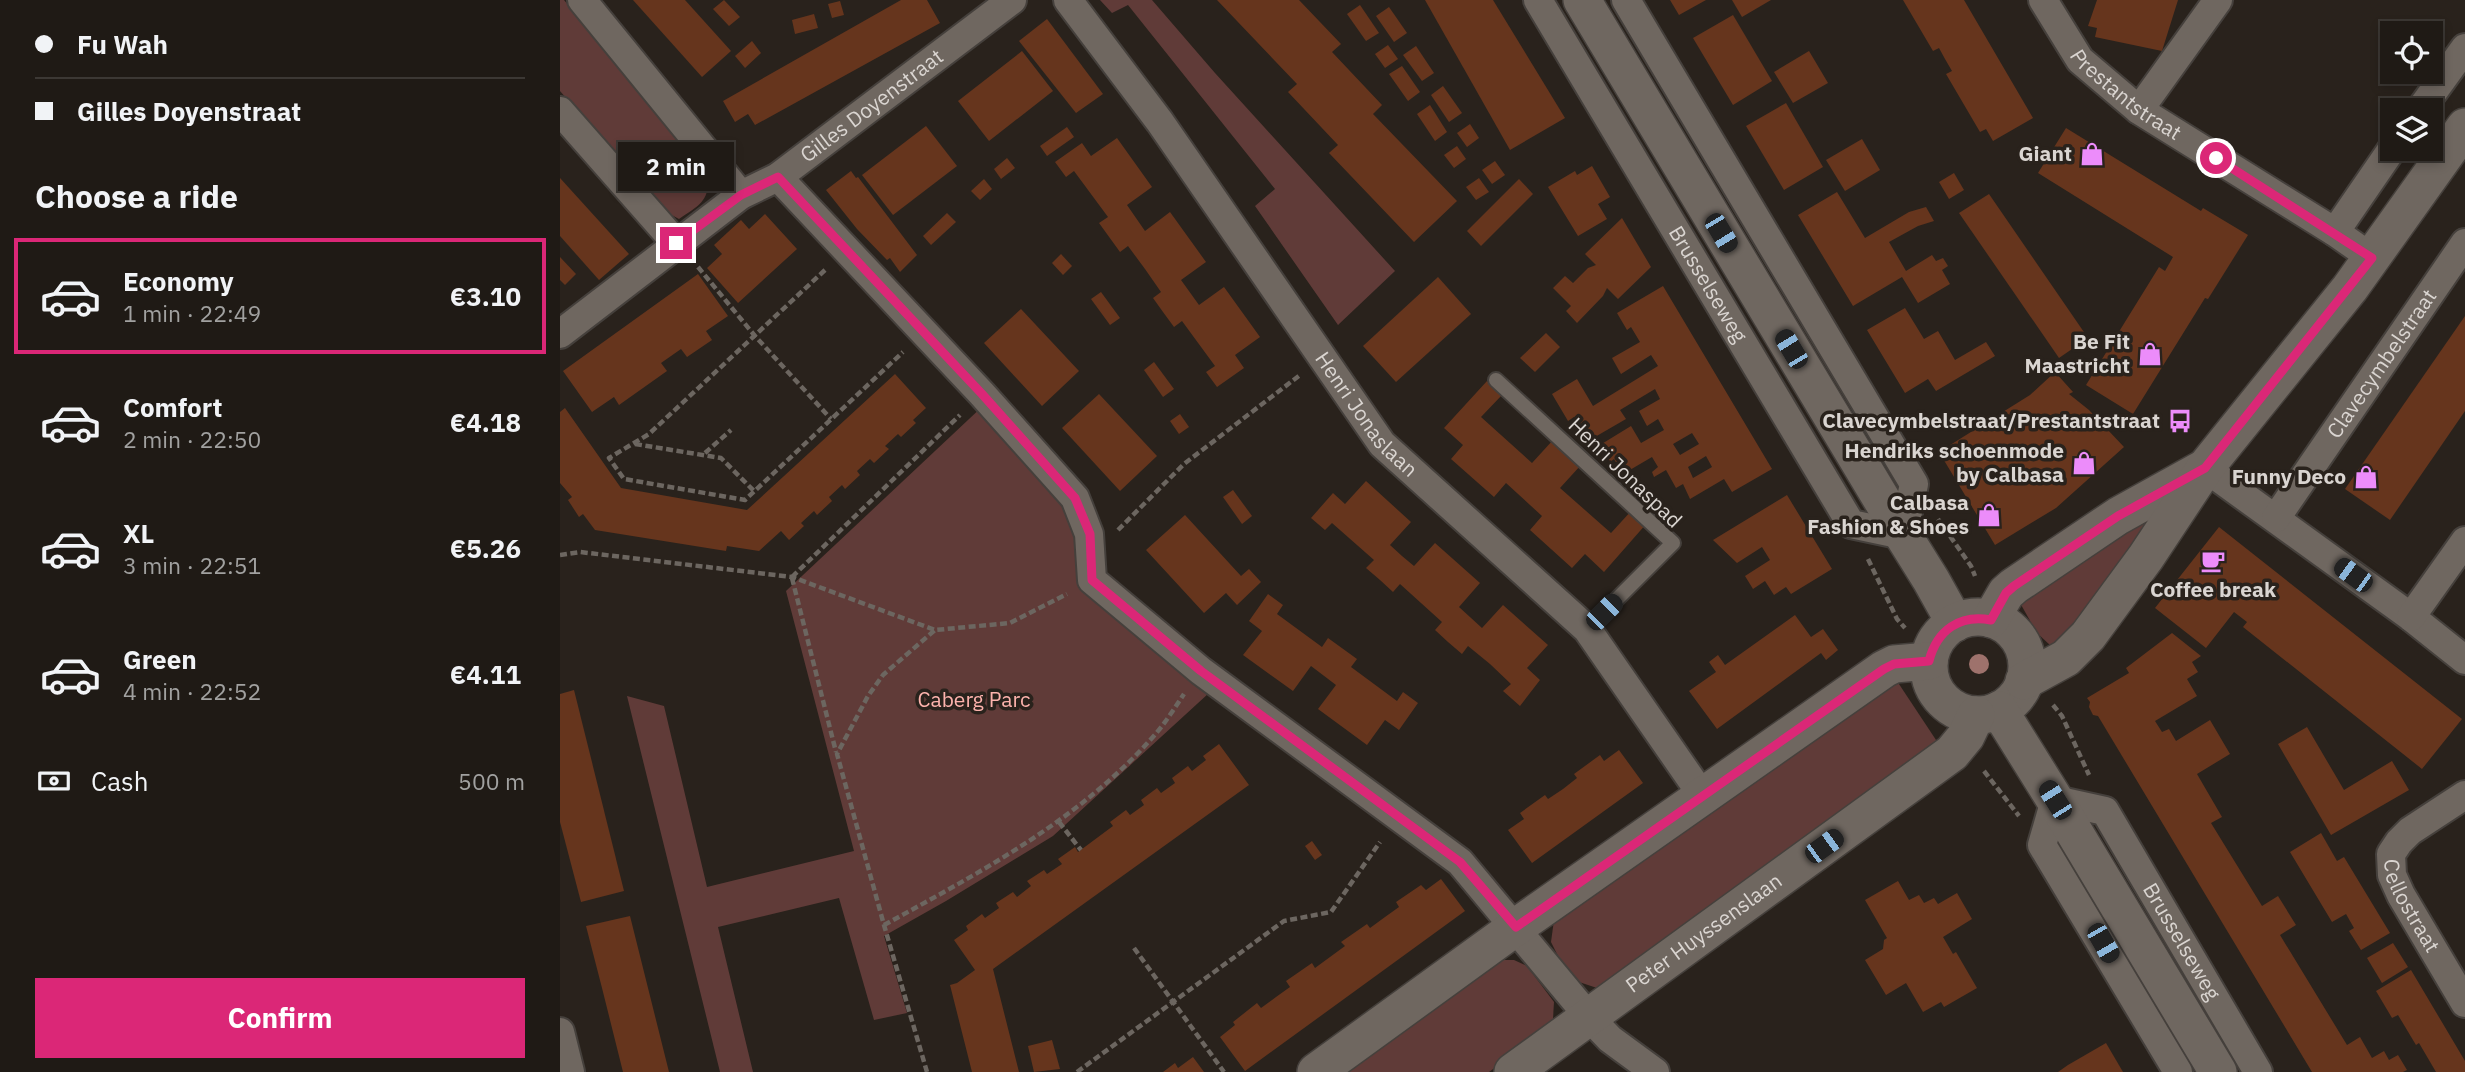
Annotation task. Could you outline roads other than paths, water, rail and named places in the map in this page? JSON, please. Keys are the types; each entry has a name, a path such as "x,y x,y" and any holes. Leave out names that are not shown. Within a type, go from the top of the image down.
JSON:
{"street":[{"path":"582,0 741,195"},
{"name":"Gilles Doyenstraat","path":"560,334 676,243 741,195 778,177 1012,0"},
{"name":"Henri Jonaslaan","path":"1068,0 1160,122 1382,444 1587,629 1702,795"},
{"name":"Brusselseweg","path":"1538,0 1851,524 1902,535"},
{"name":"Brusselseweg","path":"1582,0 1955,623"},
{"path":"1626,0 1914,484 1902,535"},
{"name":"Prestantstraat","path":"2043,0 2080,60 2139,110 2335,232 2372,258"},
{"path":"2139,110 2218,0"},
{"path":"2429,98 2465,48"},
{"path":"560,111 676,243"},
{"path":"2024,681 2066,658 2088,636 2205,468 2372,258 2465,127"},
{"path":"2335,232 2384,161"},
{"path":"778,177 982,394 1075,498 1090,534 1092,580 1201,671 1460,862 1589,1017 1610,1039 1655,1072"},
{"name":"Clavecymbelstraat","path":"2276,518 2465,243"},
{"path":"2205,468 2465,660"},
{"path":"1991,620 2006,593 2014,586 2118,516 2205,468"},
{"path":"2411,618 2465,541"},
{"path":"1980,617 1991,620 2005,626 2017,637 2024,650 2024,681 2015,698 1987,713 1963,713 1951,707 1933,687 1929,661 1937,638 1955,623 1980,617"},
{"path":"1316,1072 1702,795 1884,669 1894,664 1929,661"},
{"name":"Brusselseweg","path":"1987,713 2055,800 2218,1072"},
{"name":"Peter Huyssenslaan","path":"1513,1072 1952,753 1987,713"},
{"name":"Cellostraat","path":"2465,796 2410,831 2391,854 2392,875 2401,895 2465,1003"},
{"path":"2055,800 2042,845 2178,1072"},
{"name":"Brusselseweg","path":"2055,800 2105,811 2259,1072"},
{"path":"560,1032 570,1072"}],"lane":[{"name":"Henri Jonaspad","path":"1496,380 1673,543 1587,629"}],"place":[{"name":"Giant","path":"2092,154"},
{"name":"Be Fit Maastricht","path":"2150,354"},
{"name":"Clavecymbelstraat/Prestantstraat","path":"2180,421"},
{"name":"Hendriks schoenmode by Calbasa","path":"2084,463"},
{"name":"Funny Deco","path":"2366,477"},
{"name":"Calbasa Fashion & Shoes","path":"1989,515"},
{"name":"Coffee break","path":"2213,561"}],"park label":[{"name":"Caberg Parc","path":"974,700"}]}
